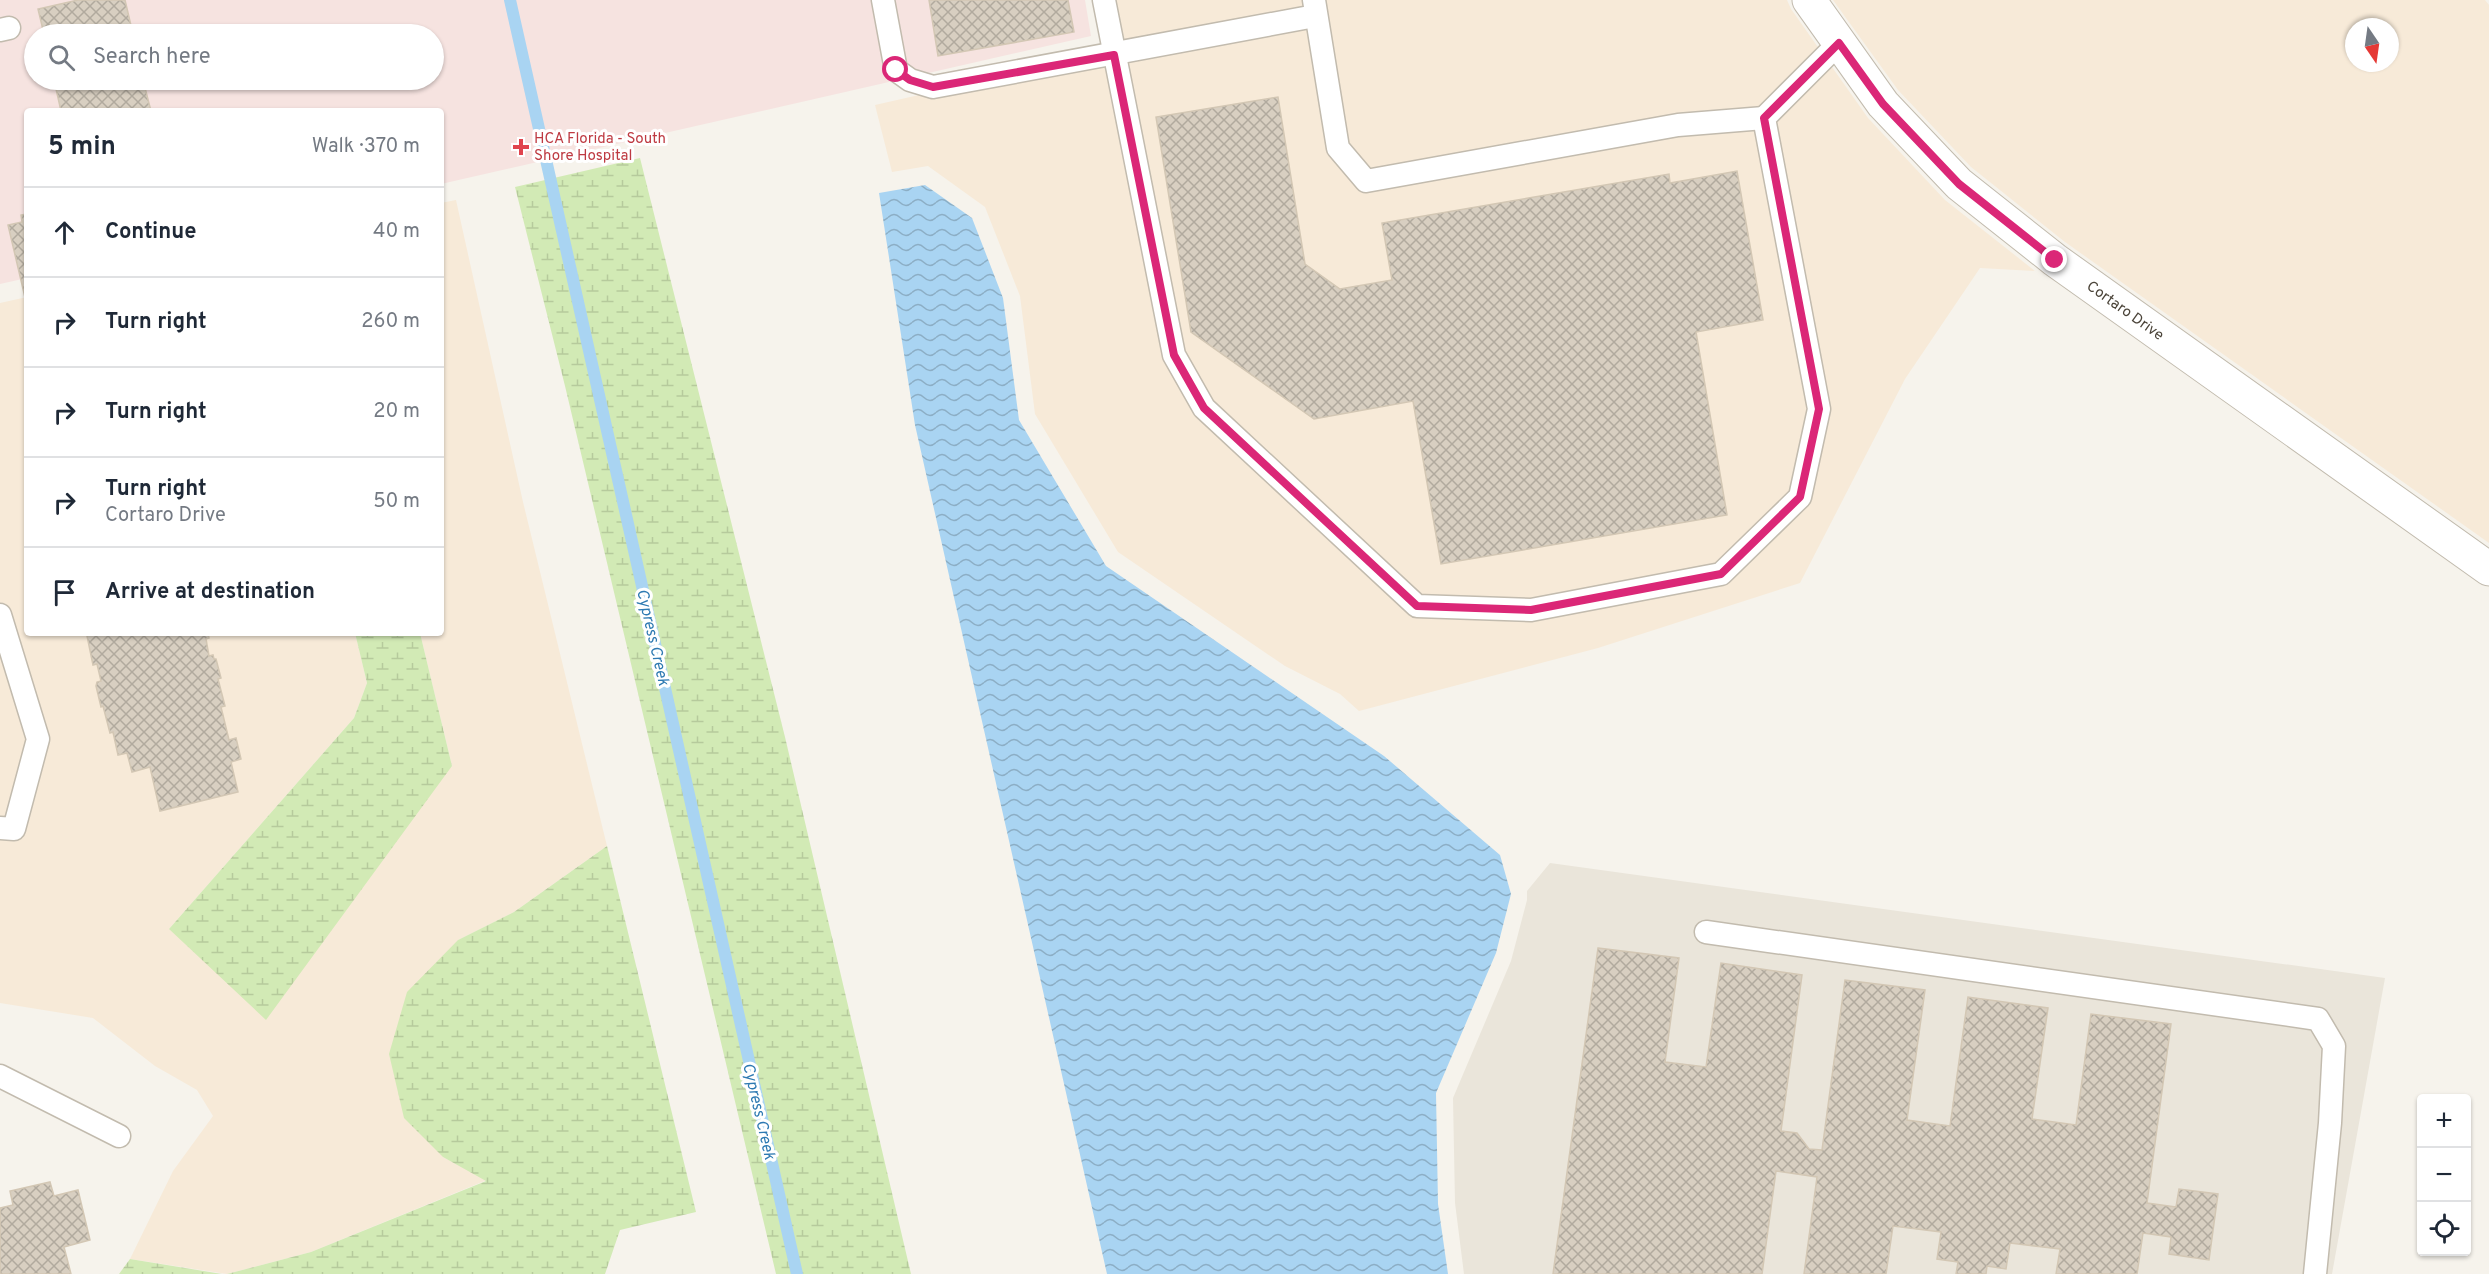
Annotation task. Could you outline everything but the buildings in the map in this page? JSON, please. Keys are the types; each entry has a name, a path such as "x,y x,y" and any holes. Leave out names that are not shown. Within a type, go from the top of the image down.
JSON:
{"street":[{"name":"Cortaro Drive","path":"1809,0 1883,104 1959,184 2055,260 2488,566"}],"lane":[{"path":"884,0 896,70 910,80 933,87 1114,55 1314,8 1338,148 1366,181 1668,127 1764,118 1839,43"},
{"path":"1104,0 1174,355 1204,408 1417,606 1531,610 1721,574 1800,497 1819,409 1764,118"},
{"path":"0,615 38,739 14,829 0,828"},
{"path":"1706,932 2318,1019 2334,1046 2330,1123 2315,1274"},
{"path":"0,1076 119,1136"}],"shaded area":[{"name":"HCA Florida - South Shore Hospital","path":"0,0 1085,0 1091,36 444,183 444,108 24,108 24,279 0,284"},
{"path":"1101,0 1787,0 1868,118 1945,200 2035,271 1980,268 1905,379 1800,583 1598,648 1359,711 1340,694 1285,666 1118,552 1035,414 1020,296 985,207 928,166 892,172 875,105 1095,55 1104,49"},
{"path":"1833,0 2485,0 2489,5 2489,543 2065,242 1971,167 1898,90"},
{"path":"456,200 523,502 607,846 514,912 458,940 443,1157 487,1180 311,1252 227,1274 130,1259 173,1171 213,1116 197,1090 155,1066 93,1018 0,1003 0,303 24,298 24,636 356,636 367,683 354,718 169,929 452,766 421,636 444,636 444,202"},
{"path":"1550,863 2385,978 2332,1274 1464,1274 1455,1203 1453,1098 1511,961 1527,900 1527,891"}],"green space":[{"path":"640,158 785,737 911,1274 776,1274 565,386 515,187"},
{"path":"356,636 421,636 452,766 266,1020 169,929 354,718 367,683"},
{"path":"607,846 696,1212 620,1230 605,1274 227,1274 311,1252 486,1181 443,1157 404,1118 389,1054 407,992 458,940 514,912"},
{"path":"130,1259 222,1274 119,1274"}],"water":[{"path":"925,185 972,218 1003,298 1019,420 1106,566 1384,756 1500,855 1511,894 1496,953 1436,1093 1438,1204 1448,1274 1107,1274 915,425 879,193"}],"waterway":[{"name":"Cypress Creek","path":"510,0 797,1274"}],"place":[{"name":"HCA Florida - South Shore Hospital","path":"521,147"}],"route":[{"path":"896,70 910,80 933,87 1114,55 1174,355 1204,408 1417,606 1531,610 1721,574 1800,497 1819,409 1764,118 1839,43 1883,104 1959,184 2055,260"}]}
